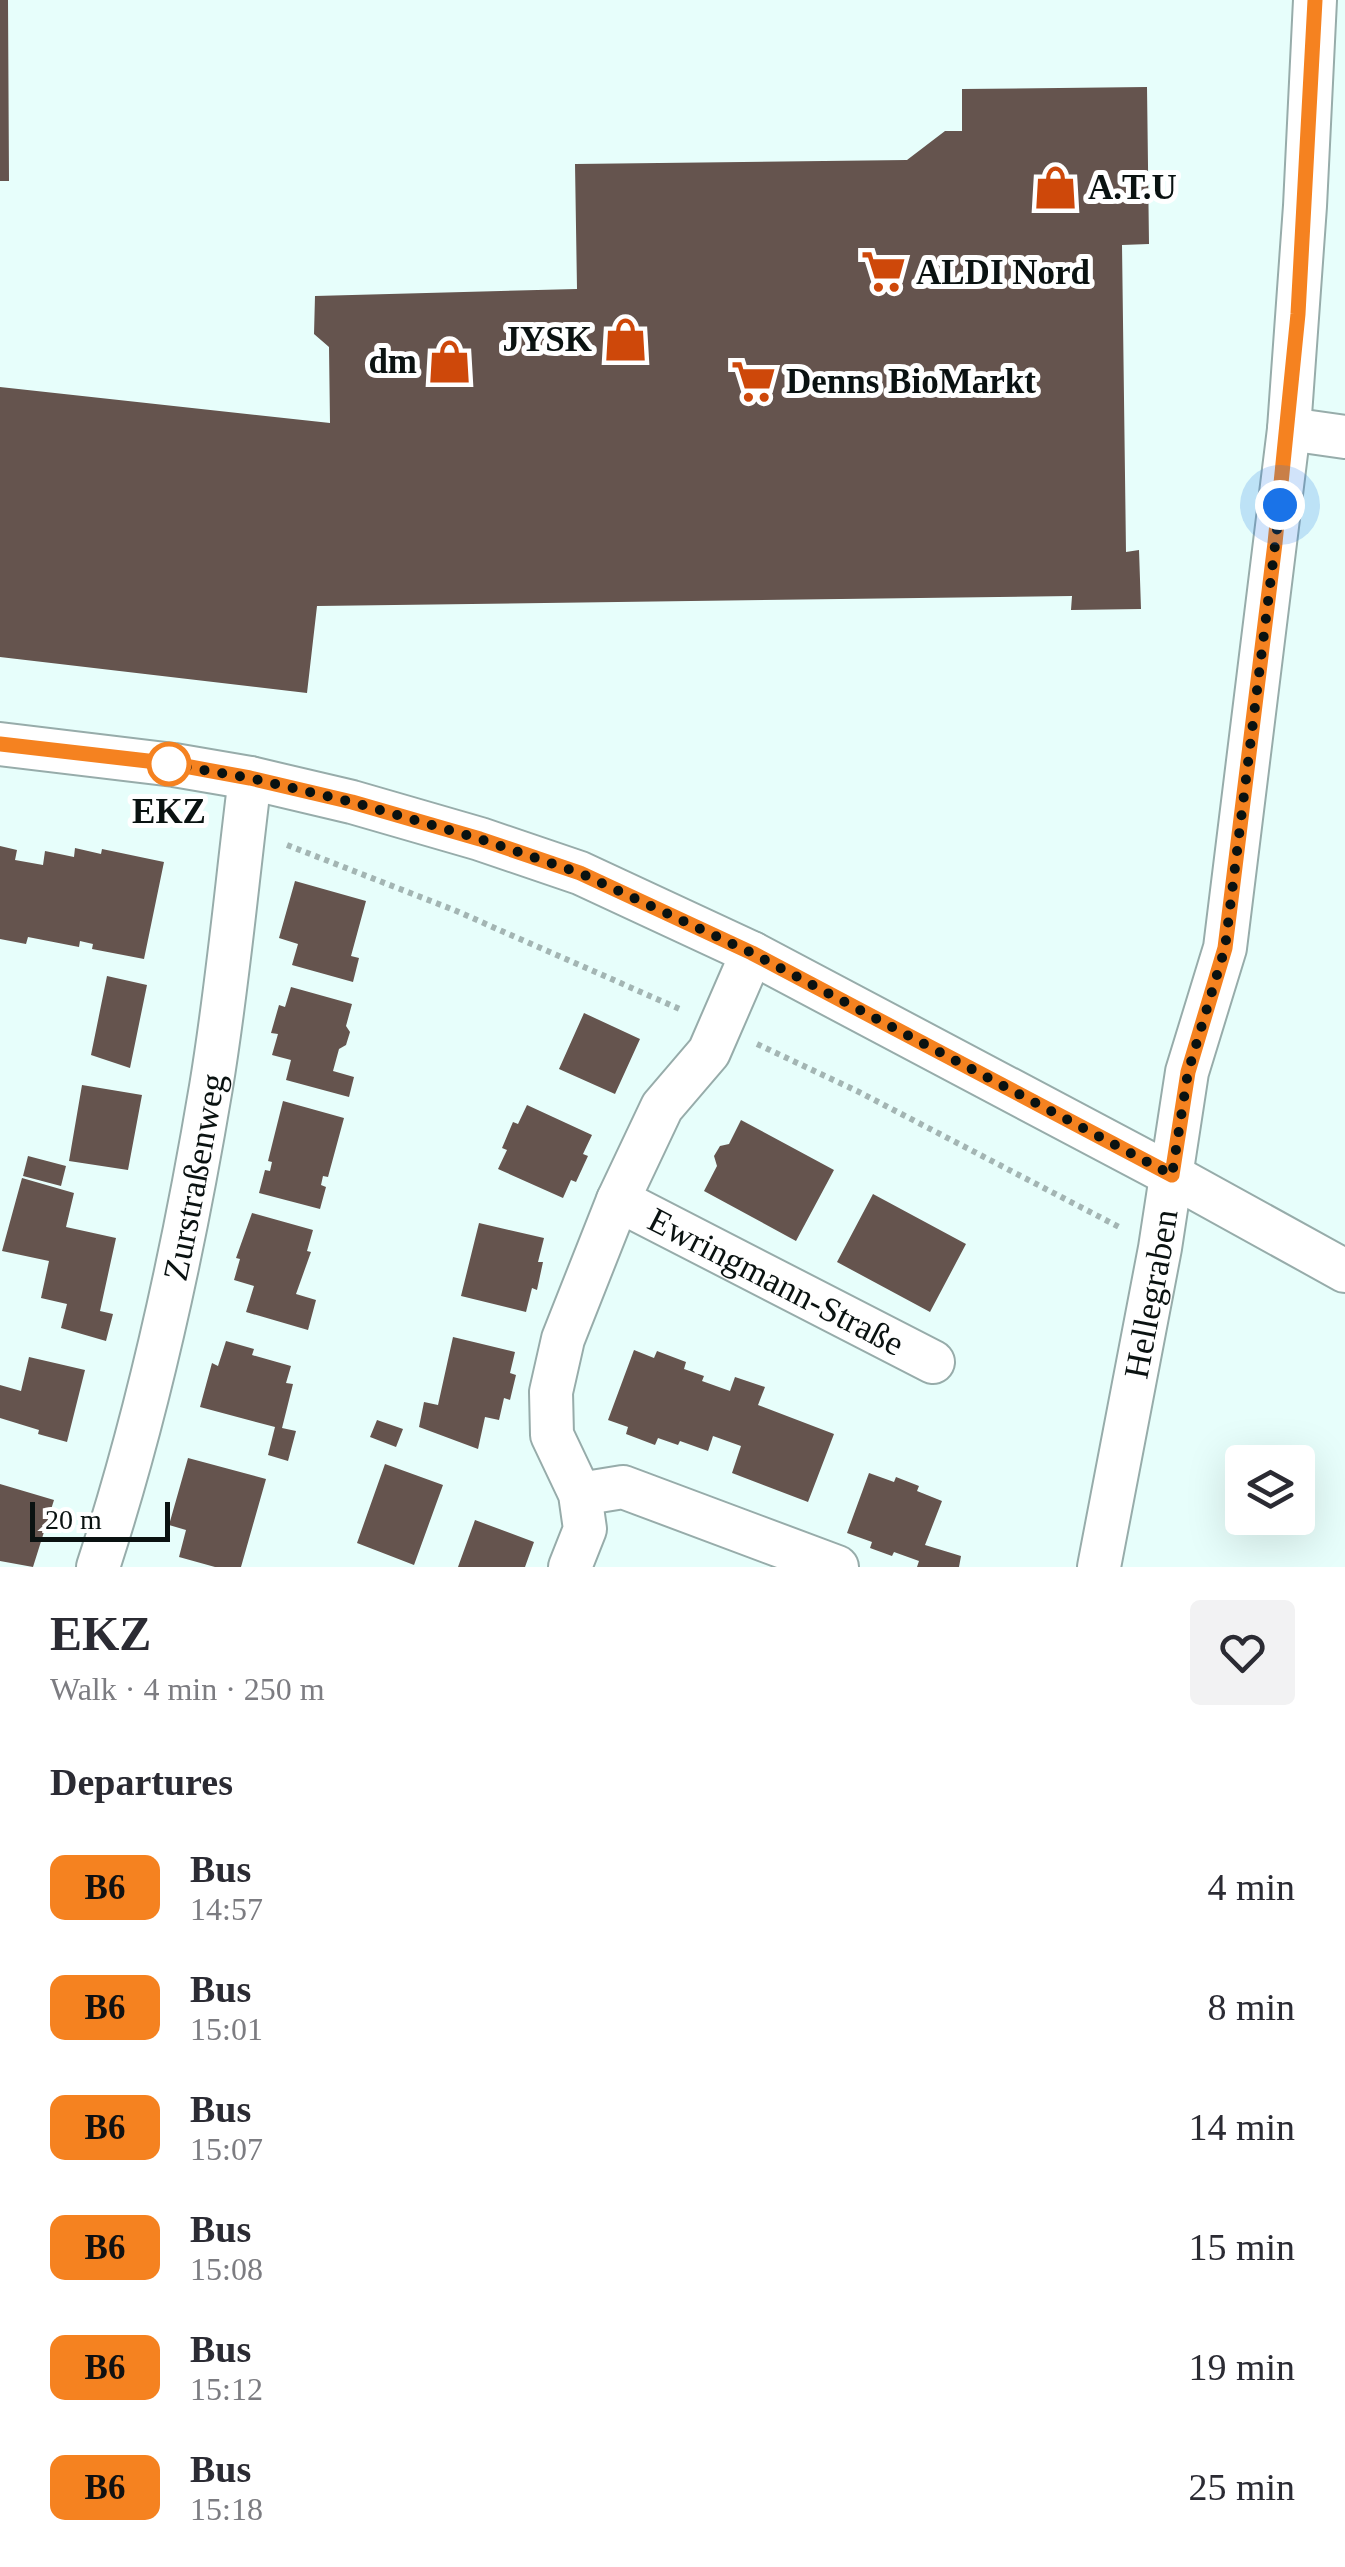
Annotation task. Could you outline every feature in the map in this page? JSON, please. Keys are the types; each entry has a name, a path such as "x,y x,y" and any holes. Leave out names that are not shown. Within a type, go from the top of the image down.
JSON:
{"street":[{"name":"Hellegraben","path":"1099,1567 1124,1450 1188,1072 1225,948 1289,429 1315,0"},
{"path":"1289,429 1345,437"},
{"path":"0,744 174,764 250,778 352,802 580,873 752,953 1345,1271"},
{"name":"Zurstraßenweg","path":"98,1567 130,1467 212,1085 250,778"},
{"name":"Ewringmann-Straße","path":"570,1567 585,1529 580,1494 552,1435 552,1392 563,1339 618,1200 662,1107 709,1052 752,953"},
{"name":"Ewringmann-Straße","path":"618,1200 933,1362"},
{"path":"580,1494 624,1487 838,1567"}],"building":[{"path":"0,0 8,0 9,181 0,181"},
{"path":"1147,87 1149,244 1122,245 1126,552 1139,550 1141,609 1071,610 1072,596 317,606 307,693 0,657 0,387 330,423 329,347 314,334 315,296 577,289 575,164 907,160 945,131 962,131 962,89"},
{"path":"0,846 17,850 15,860 43,865 45,851 74,857 75,848 101,854 102,849 164,862 144,959 92,949 93,944 80,941 79,947 28,937 26,944 0,939"},
{"path":"295,881 366,901 351,956 359,958 353,982 292,965 298,944 279,938"},
{"path":"107,976 147,985 130,1068 91,1055"},
{"path":"291,987 352,1004 346,1026 350,1032 346,1045 339,1049 333,1071 354,1077 349,1097 286,1080 291,1060 272,1055 278,1034 271,1033 279,1005 285,1007"},
{"path":"584,1013 640,1039 615,1094 559,1069"},
{"path":"82,1085 142,1095 128,1170 69,1161"},
{"path":"283,1101 344,1118 328,1177 323,1176 321,1185 326,1187 320,1209 259,1193 265,1170 270,1171 272,1162 268,1161"},
{"path":"527,1105 592,1135 583,1154 588,1156 563,1198 498,1169 513,1122 518,1124"},
{"path":"741,1120 834,1170 796,1241 704,1191 717,1166 714,1156 720,1146 729,1144"},
{"path":"28,1156 66,1166 61,1186 23,1176"},
{"path":"22,1178 74,1193 66,1227 116,1238 100,1311 113,1314 106,1341 61,1328 67,1304 41,1298 49,1261 2,1251"},
{"path":"873,1194 966,1244 930,1312 837,1262"},
{"path":"252,1213 313,1230 307,1251 311,1252 296,1294 316,1300 308,1330 246,1312 254,1286 234,1280 240,1259 236,1258"},
{"path":"479,1223 544,1238 537,1290 532,1288 526,1312 461,1296"},
{"path":"453,1337 515,1352 510,1373 516,1375 510,1400 504,1398 499,1420 485,1417 478,1449 419,1427 424,1402 438,1405"},
{"path":"226,1341 254,1349 252,1355 291,1366 286,1383 293,1384 282,1428 296,1431 288,1461 268,1455 275,1427 200,1407 212,1363 218,1366"},
{"path":"634,1350 654,1358 657,1351 686,1362 684,1369 704,1376 702,1381 730,1391 735,1377 765,1387 758,1405 834,1434 808,1502 732,1473 741,1446 713,1436 708,1451 658,1438 655,1445 626,1434 628,1427 608,1420"},
{"path":"29,1357 85,1370 67,1442 0,1418 0,1385 21,1391"},
{"path":"377,1420 403,1429 396,1447 370,1437"},
{"path":"188,1458 266,1479 241,1567 215,1567 179,1557 186,1530 169,1525"},
{"path":"385,1464 443,1485 414,1565 357,1543"},
{"path":"869,1473 894,1482 896,1477 942,1501 925,1545 961,1556 959,1567 917,1567 919,1561 870,1548 872,1542 847,1533"},
{"path":"0,1484 54,1500 33,1567 0,1561"},
{"path":"475,1520 534,1542 525,1567 458,1567"}],"bus line":[{"name":"B6","path":"0,744 174,764 250,778 352,802 580,873 752,953 1172,1175 1188,1072 1225,948 1289,429 1315,0"}],"place":[{"name":"A.T.U","path":"1055,187"},
{"name":"ALDI Nord","path":"883,272"},
{"name":"JYSK","path":"625,339"},
{"name":"dm","path":"450,361"},
{"name":"Denns BioMarkt","path":"753,381"},
{"name":"EKZ","path":"169,764"}],"route":[{"path":"169,764 352,802 580,873 752,953 1172,1175 1188,1072 1225,948 1280,505"}]}
